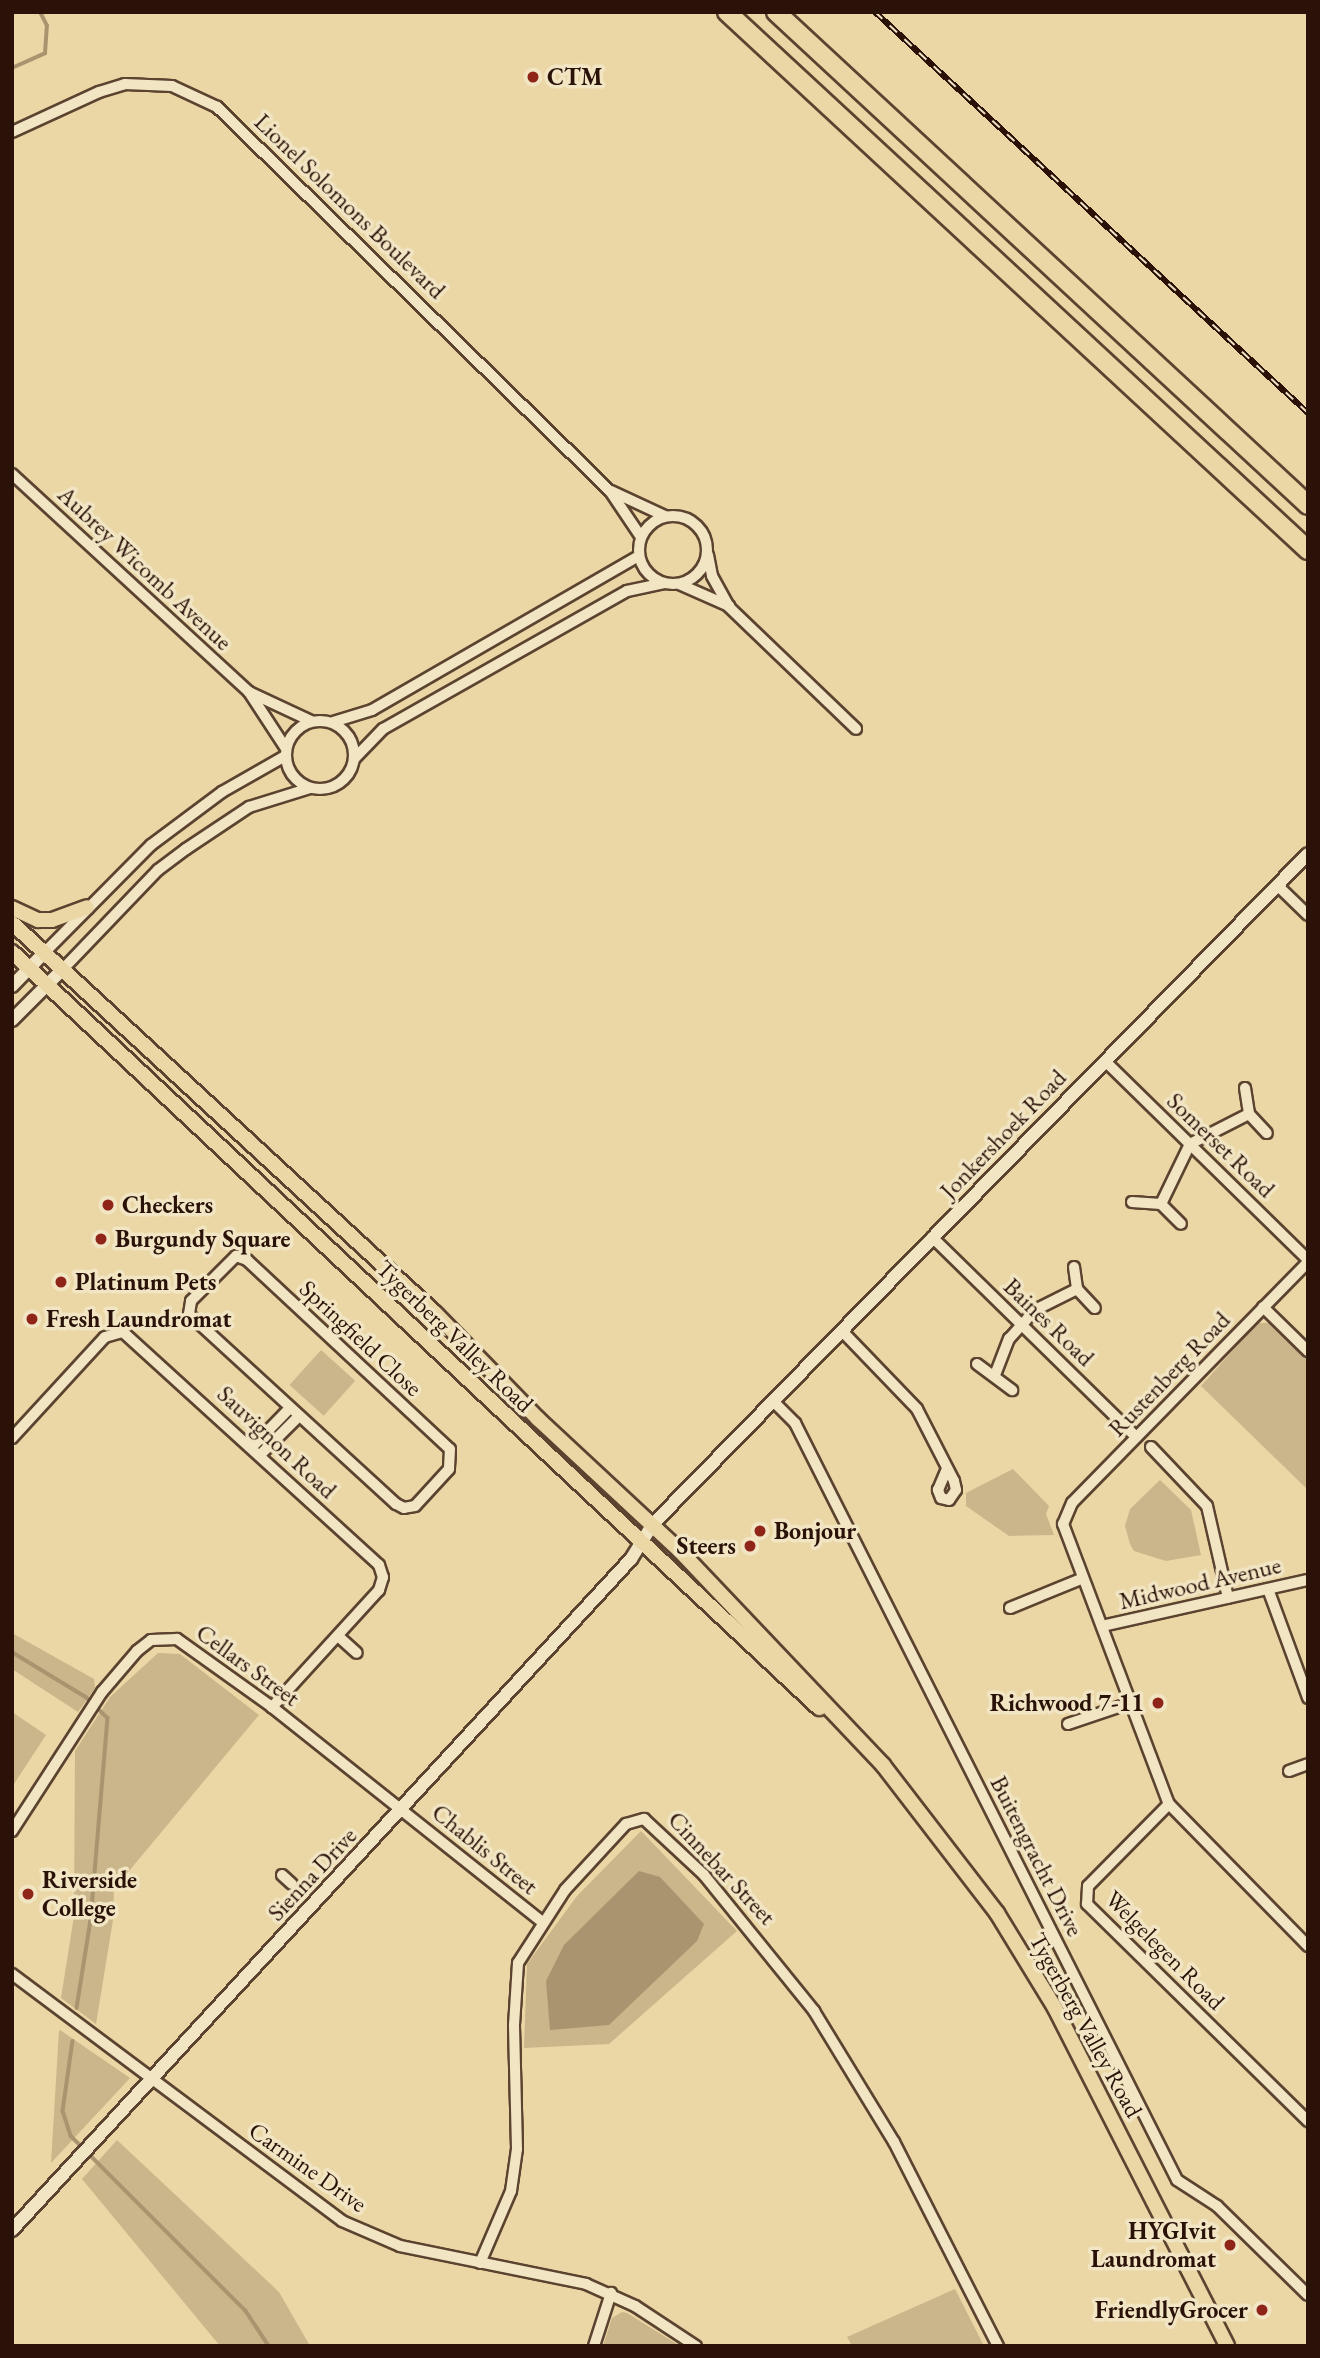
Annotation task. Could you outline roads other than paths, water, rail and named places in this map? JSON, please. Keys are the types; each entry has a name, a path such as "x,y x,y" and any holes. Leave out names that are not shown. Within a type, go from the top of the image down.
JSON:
{"highway":[{"path":"727,12 1308,550"},
{"path":"776,12 1308,505"}],"main road":[{"path":"12,908 38,920 87,907"},
{"name":"Tygerberg Valley Road","path":"12,923 435,1313 538,1419 720,1590 869,1750 945,1841 1026,1958 1086,2064 1227,2346"},
{"name":"Tygerberg Valley Road","path":"12,952 641,1544 869,1750"}],"street":[{"name":"Lionel Solomons Boulevard","path":"12,132 116,86 159,83 201,97 234,121 610,491 641,537"},
{"name":"Aubrey Wicomb Avenue","path":"12,474 249,692 285,751"},
{"name":"Lionel Solomons Boulevard","path":"610,491 665,516"},
{"path":"664,583 648,573 639,556 641,537 665,516 684,517 700,527 712,576 729,607 856,729"},
{"path":"679,583 699,572 708,555"},
{"path":"12,986 87,907 187,816 285,751 293,732 311,721 333,722 372,710 639,556"},
{"path":"354,759 383,729 627,591 664,583 679,583 729,607"},
{"name":"Aubrey Wicomb Avenue","path":"249,692 311,721"},
{"path":"12,1020 158,870 186,849 249,807 310,788 334,786 351,770 354,759 349,737 333,722"},
{"path":"285,751 291,774 310,788"},
{"name":"Jonkershoek Road","path":"652,1525 1308,854"},
{"path":"1277,885 1308,915"},
{"name":"Somerset Road","path":"1105,1061 1308,1261"},
{"path":"1245,1088 1249,1114 1268,1133"},
{"path":"1161,1204 1190,1144 1249,1114"},
{"path":"1132,1202 1161,1204 1181,1224"},
{"name":"Baines Road","path":"932,1237 1136,1437"},
{"name":"Springfield Close","path":"236,1256 247,1260 450,1449 451,1464 415,1506 401,1507 290,1408 189,1314 191,1301 236,1256"},
{"name":"Rustenberg Road","path":"1083,1578 1064,1517 1072,1503 1308,1261"},
{"path":"1074,1267 1077,1289 1095,1308"},
{"path":"995,1375 1020,1323 1035,1310 1077,1289"},
{"path":"1264,1307 1308,1351"},
{"path":"842,1331 917,1409 947,1469"},
{"name":"Sauvignon Road","path":"12,1438 105,1337 123,1332 381,1568 379,1590 272,1707"},
{"path":"977,1364 1012,1390"},
{"name":"Buitengracht Drive","path":"773,1401 795,1423 1177,2180 1217,2206 1308,2295"},
{"path":"256,1451 290,1408"},
{"path":"256,1451 299,1416"},
{"path":"1151,1447 1207,1507 1228,1598"},
{"name":"Sienna Drive","path":"12,2230 641,1544 652,1525"},
{"path":"1010,1608 1083,1578 1170,1804 1308,1946"},
{"name":"Midwood Avenue","path":"1102,1626 1308,1580"},
{"path":"1268,1589 1308,1698"},
{"path":"338,1636 357,1653"},
{"name":"Cellars Street","path":"12,1831 102,1692 143,1645 177,1639 194,1647 401,1808"},
{"path":"1069,1724 1130,1703"},
{"path":"1289,1771 1308,1764"},
{"name":"Welgelegen Road","path":"1170,1804 1088,1886 1087,1904 1308,2121"},
{"name":"Chablis Street","path":"401,1808 542,1922"},
{"name":"Cinnebar Street","path":"480,2263 513,2183 517,2149 516,1973 542,1922 626,1824 639,1819 653,1823 768,1949 814,2011 894,2142 998,2346"},
{"path":"282,1875 292,1884"},
{"name":"Carmine Drive","path":"12,1975 342,2221 400,2246 611,2293 696,2346"},
{"path":"594,2346 611,2293"}],"waterway":[{"path":"12,68 45,53 47,26 40,12"},
{"path":"12,1652 86,1697 108,1718 91,1920 77,2008"},
{"path":"73,2041 63,2111 71,2136 246,2311 269,2346"}],"railway":[{"path":"875,12 1308,413"}],"place":[{"name":"CTM","path":"533,77"},
{"name":"Checkers","path":"108,1205"},
{"name":"Burgundy Square","path":"101,1239"},
{"name":"Platinum Pets","path":"61,1282"},
{"name":"Fresh Laundromat","path":"32,1319"},
{"name":"Bonjour","path":"760,1531"},
{"name":"Steers","path":"750,1546"},
{"name":"Richwood 7-11","path":"1158,1703"},
{"name":"Riverside College","path":"28,1894"},
{"name":"HYGIvit Laundromat","path":"1230,2245"},
{"name":"FriendlyGrocer","path":"1262,2310"}]}
